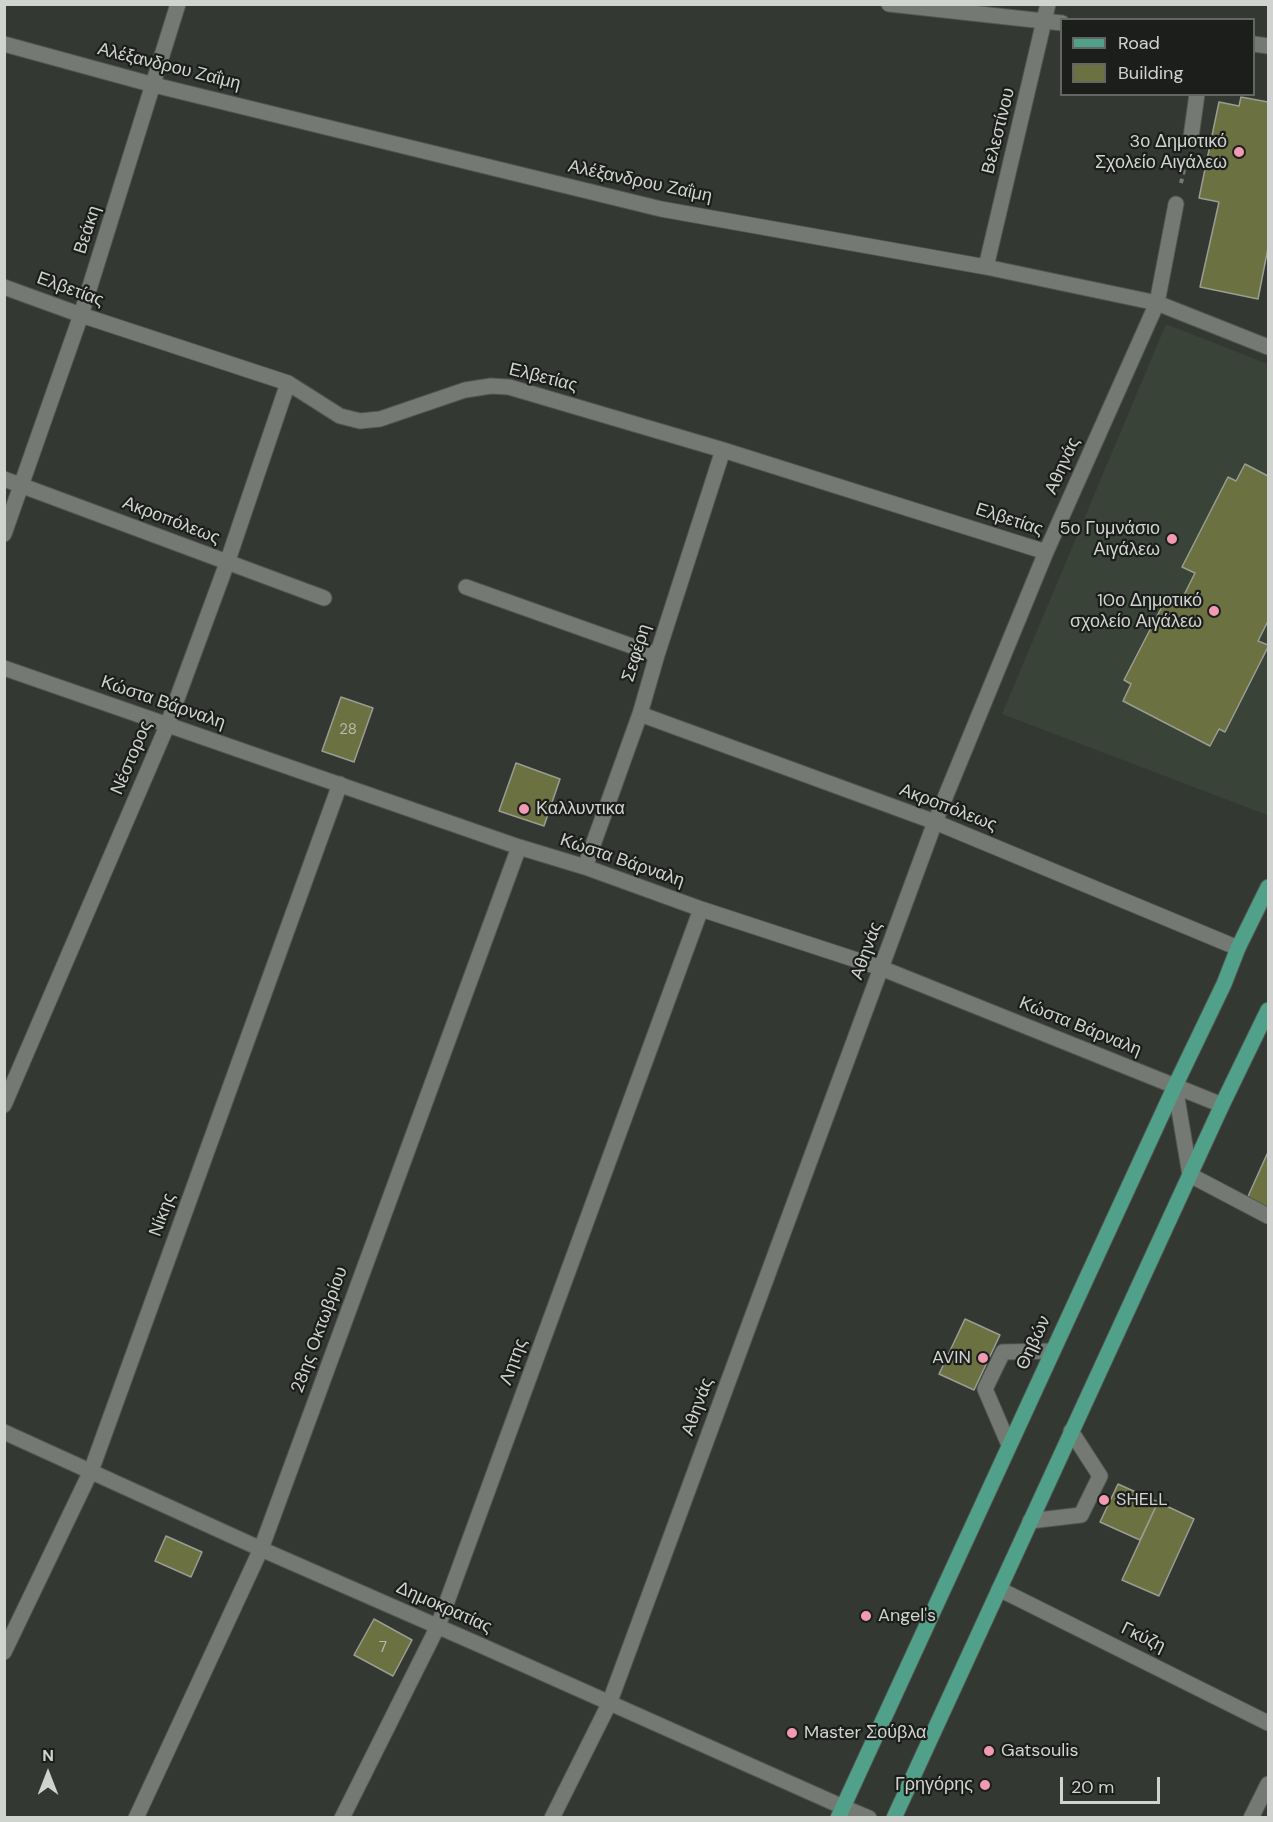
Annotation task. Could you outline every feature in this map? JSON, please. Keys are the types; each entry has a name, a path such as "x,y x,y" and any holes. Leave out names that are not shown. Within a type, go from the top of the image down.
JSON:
{"main road":[{"name":"Θηβών","path":"840,1813 1174,1086 1269,887"},
{"path":"894,1818 1222,1105 1269,1010"}],"street":[{"name":"Βεάκη","path":"4,534 81,315 178,4"},
{"path":"889,4 1060,23"},
{"name":"Βελεστίνου","path":"986,267 1048,4"},
{"name":"Αλέξανδρου Ζαΐμη","path":"4,44 154,85 661,209 986,267 1157,303 1269,347"},
{"path":"1191,137 1197,96"},
{"name":"Αθηνάς","path":"552,1818 609,1704 935,822 1046,552 1157,303 1176,204"},
{"name":"Ελβετίας","path":"4,287 288,384 340,416 360,421 380,419 465,390 491,386 510,387 723,450 1046,552"},
{"name":"Νέστορος","path":"4,1105 167,726 227,563 288,384"},
{"name":"Σεφέρη","path":"585,867 640,714 723,450"},
{"name":"Ακροπόλεως","path":"4,479 324,598"},
{"path":"466,587 657,655"},
{"name":"Κώστα Βάρναλη","path":"4,668 519,847 585,867 701,909 881,968 1222,1105"},
{"name":"Ακροπόλεως","path":"640,714 935,822 1238,948"},
{"name":"Νίκης","path":"4,1652 91,1471 340,784"},
{"name":"28ης Οκτωβρίου","path":"136,1818 261,1549 519,847"},
{"name":"Λητης","path":"342,1818 438,1626 701,909"},
{"path":"1174,1086 1190,1175 1269,1216"},
{"path":"1009,1445 985,1389 1004,1352 1052,1351"},
{"path":"1030,1521 1081,1515 1100,1476 1071,1431"},
{"name":"Δημοκρατίας","path":"4,1432 261,1549 438,1626 840,1813 869,1818"},
{"name":"Γκύζη","path":"999,1589 1269,1723"},
{"path":"1251,1818 1269,1784"}],"path":[{"path":"1176,204 1191,137"}],"shaded area":[{"name":"5ο Γυμνάσιο Αιγάλεω","path":"1166,324 1268,364 1267,815 1002,714"}],"building":[{"name":"3ο Δημοτικό Σχολείο Αιγάλεω","path":"1241,97 1268,102 1268,248 1258,299 1200,287 1219,202 1199,198 1219,102 1239,106"},
{"name":"10ο Δημοτικό σχολείο Αιγάλεω","path":"1245,464 1268,476 1268,621 1258,641 1268,647 1225,732 1219,729 1210,746 1123,701 1131,684 1124,680 1168,595 1181,601 1195,573 1182,567 1228,477 1236,481"},
{"path":"341,697 373,708 354,762 322,751"},
{"path":"516,763 560,779 544,826 499,811"},
{"path":"1268,1152 1268,1214 1245,1203"},
{"path":"965,1319 1000,1335 974,1390 939,1374"},
{"path":"1118,1484 1158,1502 1140,1540 1100,1522"},
{"path":"1158,1502 1194,1519 1159,1596 1122,1580"},
{"path":"166,1536 202,1552 191,1577 155,1561"},
{"path":"374,1619 412,1640 393,1676 354,1655"}],"place":[{"name":"3ο Δημοτικό Σχολείο Αιγάλεω","path":"1239,152"},
{"name":"5ο Γυμνάσιο Αιγάλεω","path":"1172,539"},
{"name":"10ο Δημοτικό σχολείο Αιγάλεω","path":"1214,611"},
{"name":"Καλλυντικα","path":"524,809"},
{"name":"AVIN","path":"983,1358"},
{"name":"SHELL","path":"1104,1500"},
{"name":"Angel's","path":"866,1616"},
{"name":"Master Σούβλα","path":"792,1733"},
{"name":"Gatsoulis","path":"989,1751"},
{"name":"Γρηγόρης","path":"985,1785"}]}
